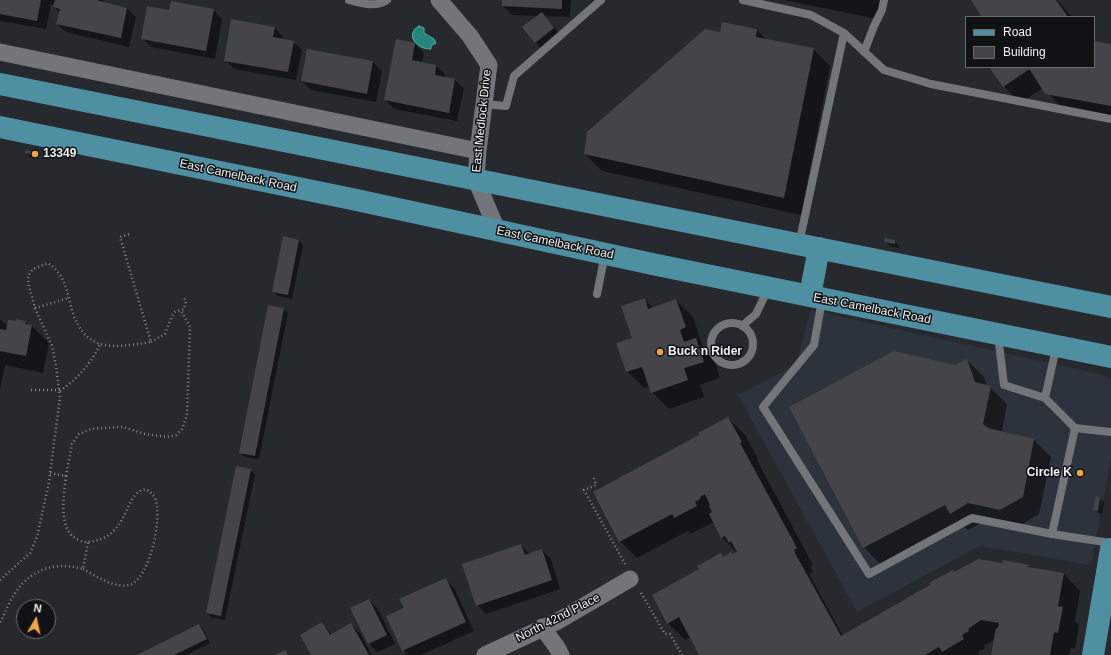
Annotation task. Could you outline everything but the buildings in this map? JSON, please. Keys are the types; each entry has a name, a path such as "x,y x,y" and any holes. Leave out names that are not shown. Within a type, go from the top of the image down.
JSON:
{"main road":[{"path":"0,84 1111,307"},
{"name":"East Camelback Road","path":"0,127 816,298 1111,357"},
{"path":"809,246 816,298"},
{"path":"1093,655 1111,549"}],"street":[{"name":"East Medlock Drive","path":"439,0 470,36 488,65 476,180 497,230"},
{"path":"0,52 478,151"},
{"name":"North 42nd Place","path":"485,655 542,627 558,621 630,579"},
{"path":"542,627 561,655"}],"lane":[{"path":"349,0 371,5 385,2 387,0"},
{"path":"483,104 506,106 514,76 601,0"},
{"path":"743,0 811,15 844,33 884,70 932,84 1111,119"},
{"path":"864,52 882,10 884,0"},
{"path":"809,246 844,33"},
{"path":"597,294 605,254"},
{"path":"742,326 756,314 768,288"},
{"path":"816,298 814,345 763,408 869,574 972,518 1052,534 1111,543"},
{"path":"735,324 742,326 751,336 752,348 750,354 745,360 733,365 720,361 715,356 712,349 711,342 713,336 722,325 735,324"},
{"path":"998,334 1004,385 1045,398 1074,428 1111,432"},
{"path":"1045,398 1056,346"},
{"path":"1052,534 1074,428"}],"path":[{"path":"130,234 120,237 152,342"},
{"path":"0,580 30,552 37,537 50,473 60,397 52,346 35,308 29,287 28,276 33,269 48,263 58,270 66,288 78,324 87,338 104,346 123,347 152,342 165,334 175,312 184,309 186,302 184,297"},
{"path":"35,308 69,298"},
{"path":"0,622 14,595 27,578 36,572 57,566 72,566 83,569 116,584 129,585 135,582 140,576 149,558 157,532 157,510 155,499 151,492 146,489 138,492 114,532 97,541 80,541 70,533 64,520 63,506 66,476 72,444 79,434 90,429 123,428 145,434 168,437 176,435 182,429 187,415 190,327 181,310"},
{"path":"31,390 60,390 70,384 95,355 100,344"},
{"path":"50,473 66,476"},
{"path":"594,478 596,485 584,490 607,532"},
{"path":"83,569 88,542"},
{"path":"670,634 682,655"}],"shaded area":[{"path":"419,26 424,28 424,33 434,39 436,43 431,46 431,49 421,47 414,41 413,33"},
{"path":"811,310 1104,375 1111,381 1111,459 1091,565 980,546 857,612 738,395 796,365"}],"place":[{"name":"13349","path":"35,154"},
{"name":"Buck n Rider","path":"660,352"},
{"name":"Circle K","path":"1080,473"}]}
